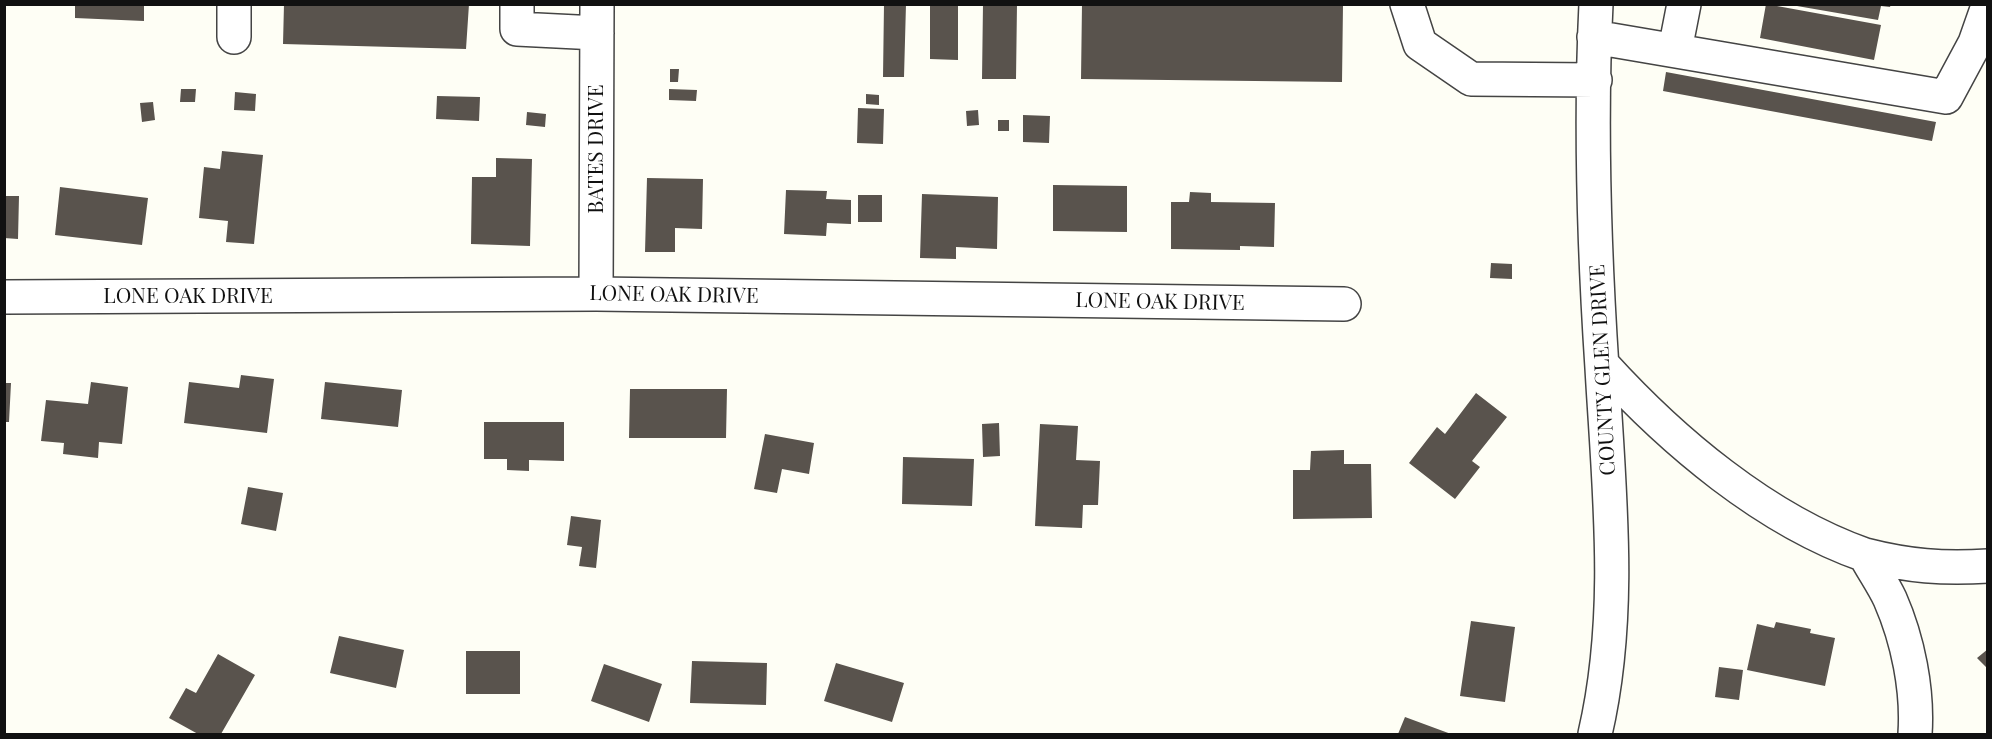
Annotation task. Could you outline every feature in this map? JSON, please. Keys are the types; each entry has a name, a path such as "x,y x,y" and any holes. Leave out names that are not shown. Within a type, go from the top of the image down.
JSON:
{"street":[{"path":"234,4 234,37"},
{"path":"517,4 518,29 597,19"},
{"path":"1407,4 1420,44 1471,79 1595,80"},
{"name":"COUNTY GLEN DRIVE","path":"1595,735 1602,708 1611,628 1612,528 1594,185 1596,4"},
{"path":"1675,50 1684,4"},
{"path":"1594,37 1946,97 1975,43 1988,6"},
{"name":"BATES DRIVE","path":"596,294 597,19"},
{"name":"LONE OAK DRIVE","path":"4,297 596,294 1344,304"},
{"path":"1602,364 1676,439 1738,487 1833,544 1892,562 1924,567 1988,566"},
{"path":"1865,555 1890,599 1910,663 1915,735"}],"building":[{"path":"75,4 144,4 144,21 75,18"},
{"path":"284,4 469,4 466,49 283,44"},
{"path":"884,4 906,4 904,77 883,77"},
{"path":"930,4 958,4 958,60 930,59"},
{"path":"983,4 1017,4 1016,79 982,79"},
{"path":"1082,4 1343,5 1342,82 1081,79"},
{"path":"1766,4 1881,25 1874,60 1760,38"},
{"path":"1891,4 1890,7 1881,6 1878,20 1797,6"},
{"path":"670,69 679,69 678,82 670,82"},
{"path":"1666,72 1936,122 1932,141 1663,91"},
{"path":"181,89 196,89 195,102 180,102"},
{"path":"669,89 697,90 696,101 669,100"},
{"path":"235,92 256,94 255,111 234,110"},
{"path":"866,94 879,95 879,105 866,104"},
{"path":"437,96 480,97 479,121 436,119"},
{"path":"153,102 155,120 142,122 140,103"},
{"path":"858,108 884,109 883,144 857,143"},
{"path":"978,110 979,125 967,126 966,111"},
{"path":"527,112 546,114 545,127 526,125"},
{"path":"1023,115 1050,116 1049,143 1023,142"},
{"path":"998,120 1009,120 1009,131 998,131"},
{"path":"222,151 263,155 254,244 226,242 228,221 199,218 204,167 220,169"},
{"path":"496,158 532,159 530,246 471,244 472,177 496,177"},
{"path":"647,178 703,179 702,229 675,228 675,252 645,252"},
{"path":"1053,185 1127,186 1127,232 1053,231"},
{"path":"60,187 148,198 142,245 55,235"},
{"path":"786,190 827,191 826,199 851,200 851,224 827,223 826,236 784,234"},
{"path":"1190,192 1211,193 1211,202 1275,203 1274,247 1240,246 1240,250 1171,249 1171,202 1189,202"},
{"path":"922,194 998,197 997,249 956,247 956,259 920,258"},
{"path":"858,195 882,195 882,222 858,222"},
{"path":"4,196 19,196 18,239 4,238"},
{"path":"1491,263 1512,264 1512,279 1490,278"},
{"path":"241,375 274,379 267,433 184,423 189,382 239,388"},
{"path":"91,382 128,387 122,444 99,442 98,458 63,454 64,443 41,441 46,400 88,404"},
{"path":"325,382 402,390 398,427 321,419"},
{"path":"4,383 11,383 9,422 4,422"},
{"path":"630,389 727,389 726,438 629,438"},
{"path":"1476,393 1507,417 1472,461 1480,467 1455,499 1409,463 1437,427 1445,434"},
{"path":"484,422 564,422 564,461 529,460 529,471 507,470 507,459 484,459"},
{"path":"999,423 1000,456 983,457 982,424"},
{"path":"1040,424 1078,426 1076,460 1100,461 1098,505 1083,505 1082,528 1035,526"},
{"path":"765,434 814,443 809,474 782,469 777,493 754,489"},
{"path":"1344,450 1344,464 1371,464 1372,518 1293,519 1293,470 1310,470 1311,451"},
{"path":"903,457 974,459 972,506 902,504"},
{"path":"248,487 283,493 276,531 241,524"},
{"path":"571,516 601,520 596,568 579,566 582,547 567,545"},
{"path":"1471,621 1515,627 1505,702 1460,696"},
{"path":"1776,622 1811,629 1810,633 1835,638 1825,686 1747,670 1757,624 1774,628"},
{"path":"339,636 404,650 396,688 330,673"},
{"path":"1988,649 1988,669 1977,658"},
{"path":"466,651 520,651 520,694 466,694"},
{"path":"218,654 255,675 221,734 198,734 169,718 186,688 196,693"},
{"path":"692,661 767,663 766,705 690,703"},
{"path":"836,663 904,683 892,722 824,701"},
{"path":"604,664 662,684 649,722 591,701"},
{"path":"1719,667 1743,670 1739,700 1715,697"},
{"path":"1405,717 1451,734 1398,734"}]}
